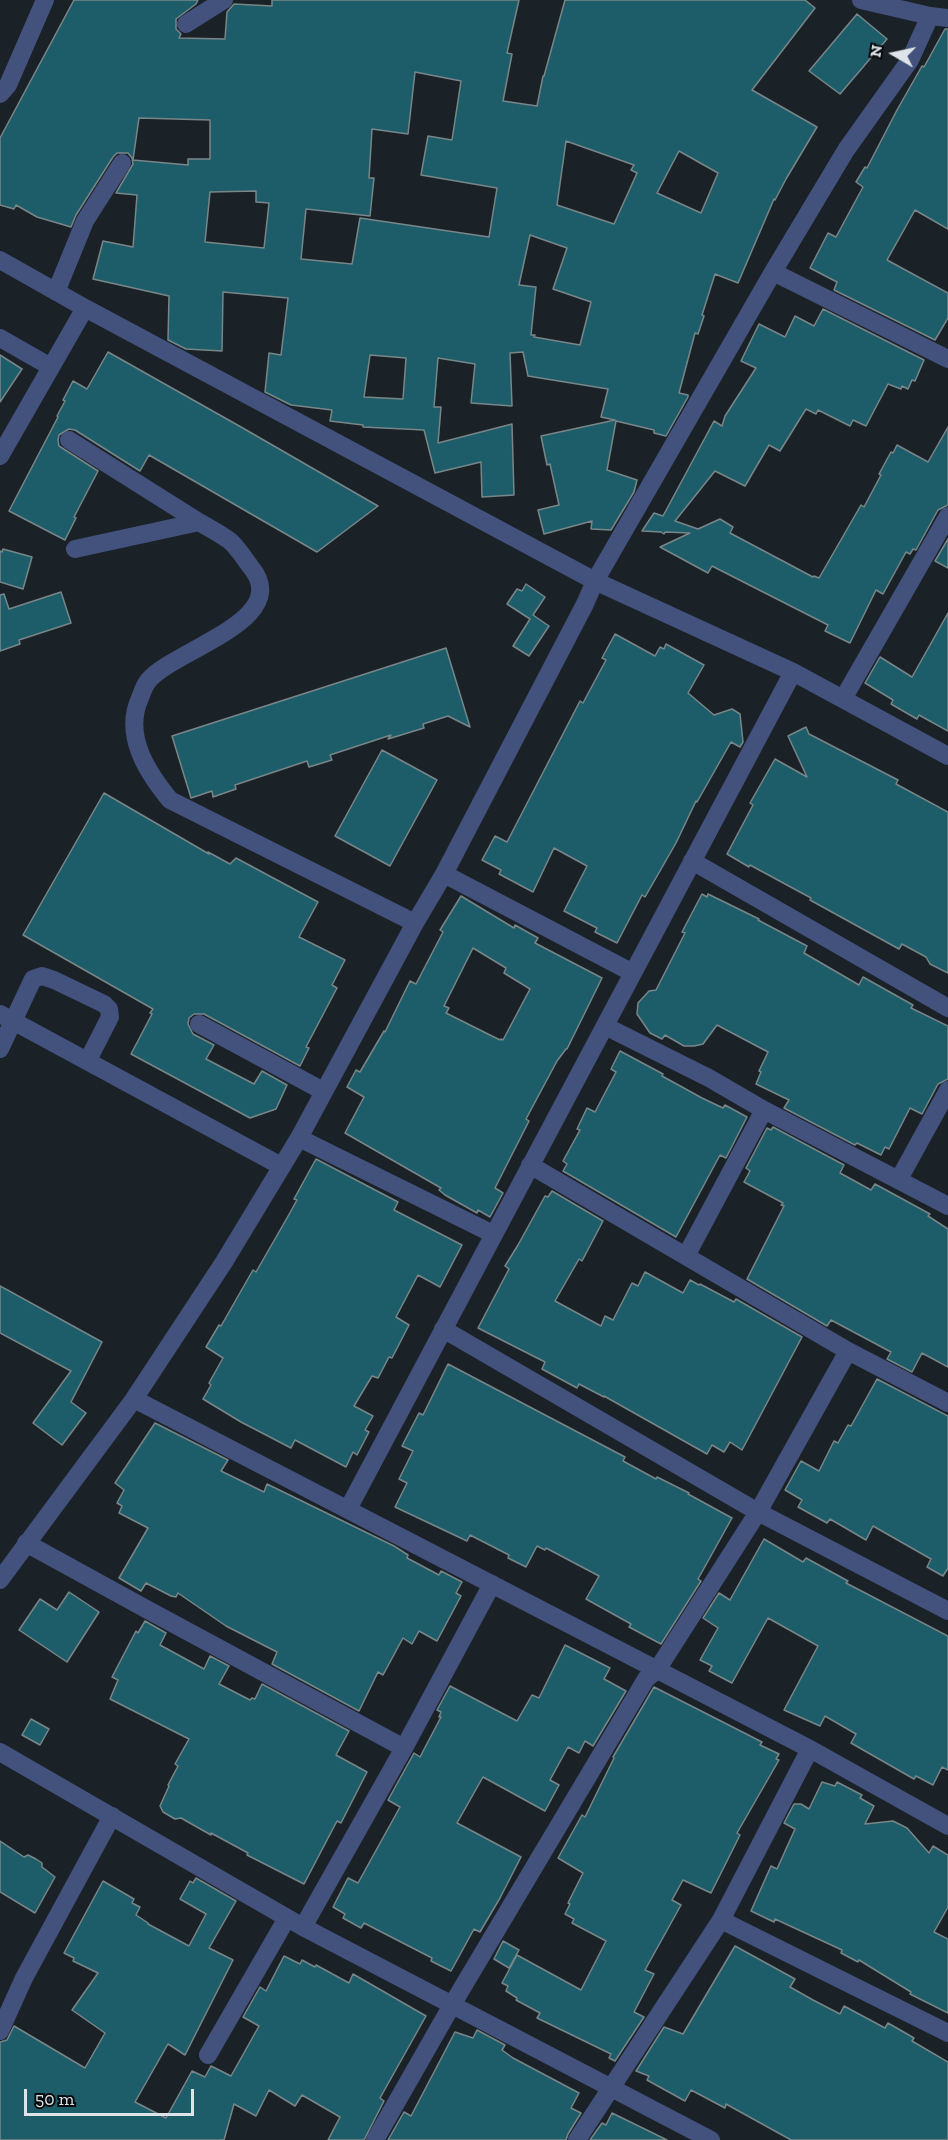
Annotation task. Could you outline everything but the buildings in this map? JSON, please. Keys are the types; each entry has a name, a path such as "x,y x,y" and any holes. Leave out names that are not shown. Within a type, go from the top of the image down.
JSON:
{"street":[{"path":"0,94 8,85 45,0"},
{"path":"186,24 224,0"},
{"path":"0,1580 134,1399 224,1262 299,1138 415,923 444,874 585,604 595,580 846,150 939,17 911,6 861,0"},
{"path":"56,292 85,220 122,163"},
{"path":"0,260 85,308 595,580 793,672 948,756"},
{"path":"773,272 948,358"},
{"path":"0,456 85,308"},
{"path":"0,338 51,367"},
{"path":"69,440 230,541 258,575 262,586 257,605 243,622 168,664 147,682 134,710 137,749 151,777 170,800 415,923"},
{"path":"843,699 948,516"},
{"path":"75,549 199,522"},
{"path":"348,1509 793,672"},
{"path":"692,861 948,1008"},
{"path":"444,874 633,973"},
{"path":"0,1049 7,1018 33,978 42,976 104,1004 109,1009 110,1017 88,1060"},
{"path":"7,1018 281,1166"},
{"path":"200,1024 324,1091"},
{"path":"605,1026 709,1078 764,1110 948,1206"},
{"path":"899,1179 948,1090"},
{"path":"686,1256 764,1110"},
{"path":"299,1138 493,1234"},
{"path":"530,1165 848,1351 948,1402"},
{"path":"442,1329 758,1512 948,1611"},
{"path":"375,2140 452,2005 646,1679 657,1670 758,1512 848,1351"},
{"path":"134,1399 947,1822"},
{"path":"26,1543 404,1748"},
{"path":"303,1927 404,1748 492,1584"},
{"path":"577,2140 721,1920 810,1749"},
{"path":"0,1752 303,1927 711,2140"},
{"path":"0,2031 24,1978 112,1816"},
{"path":"208,2055 287,1918"},
{"path":"721,1920 948,2033"}]}
